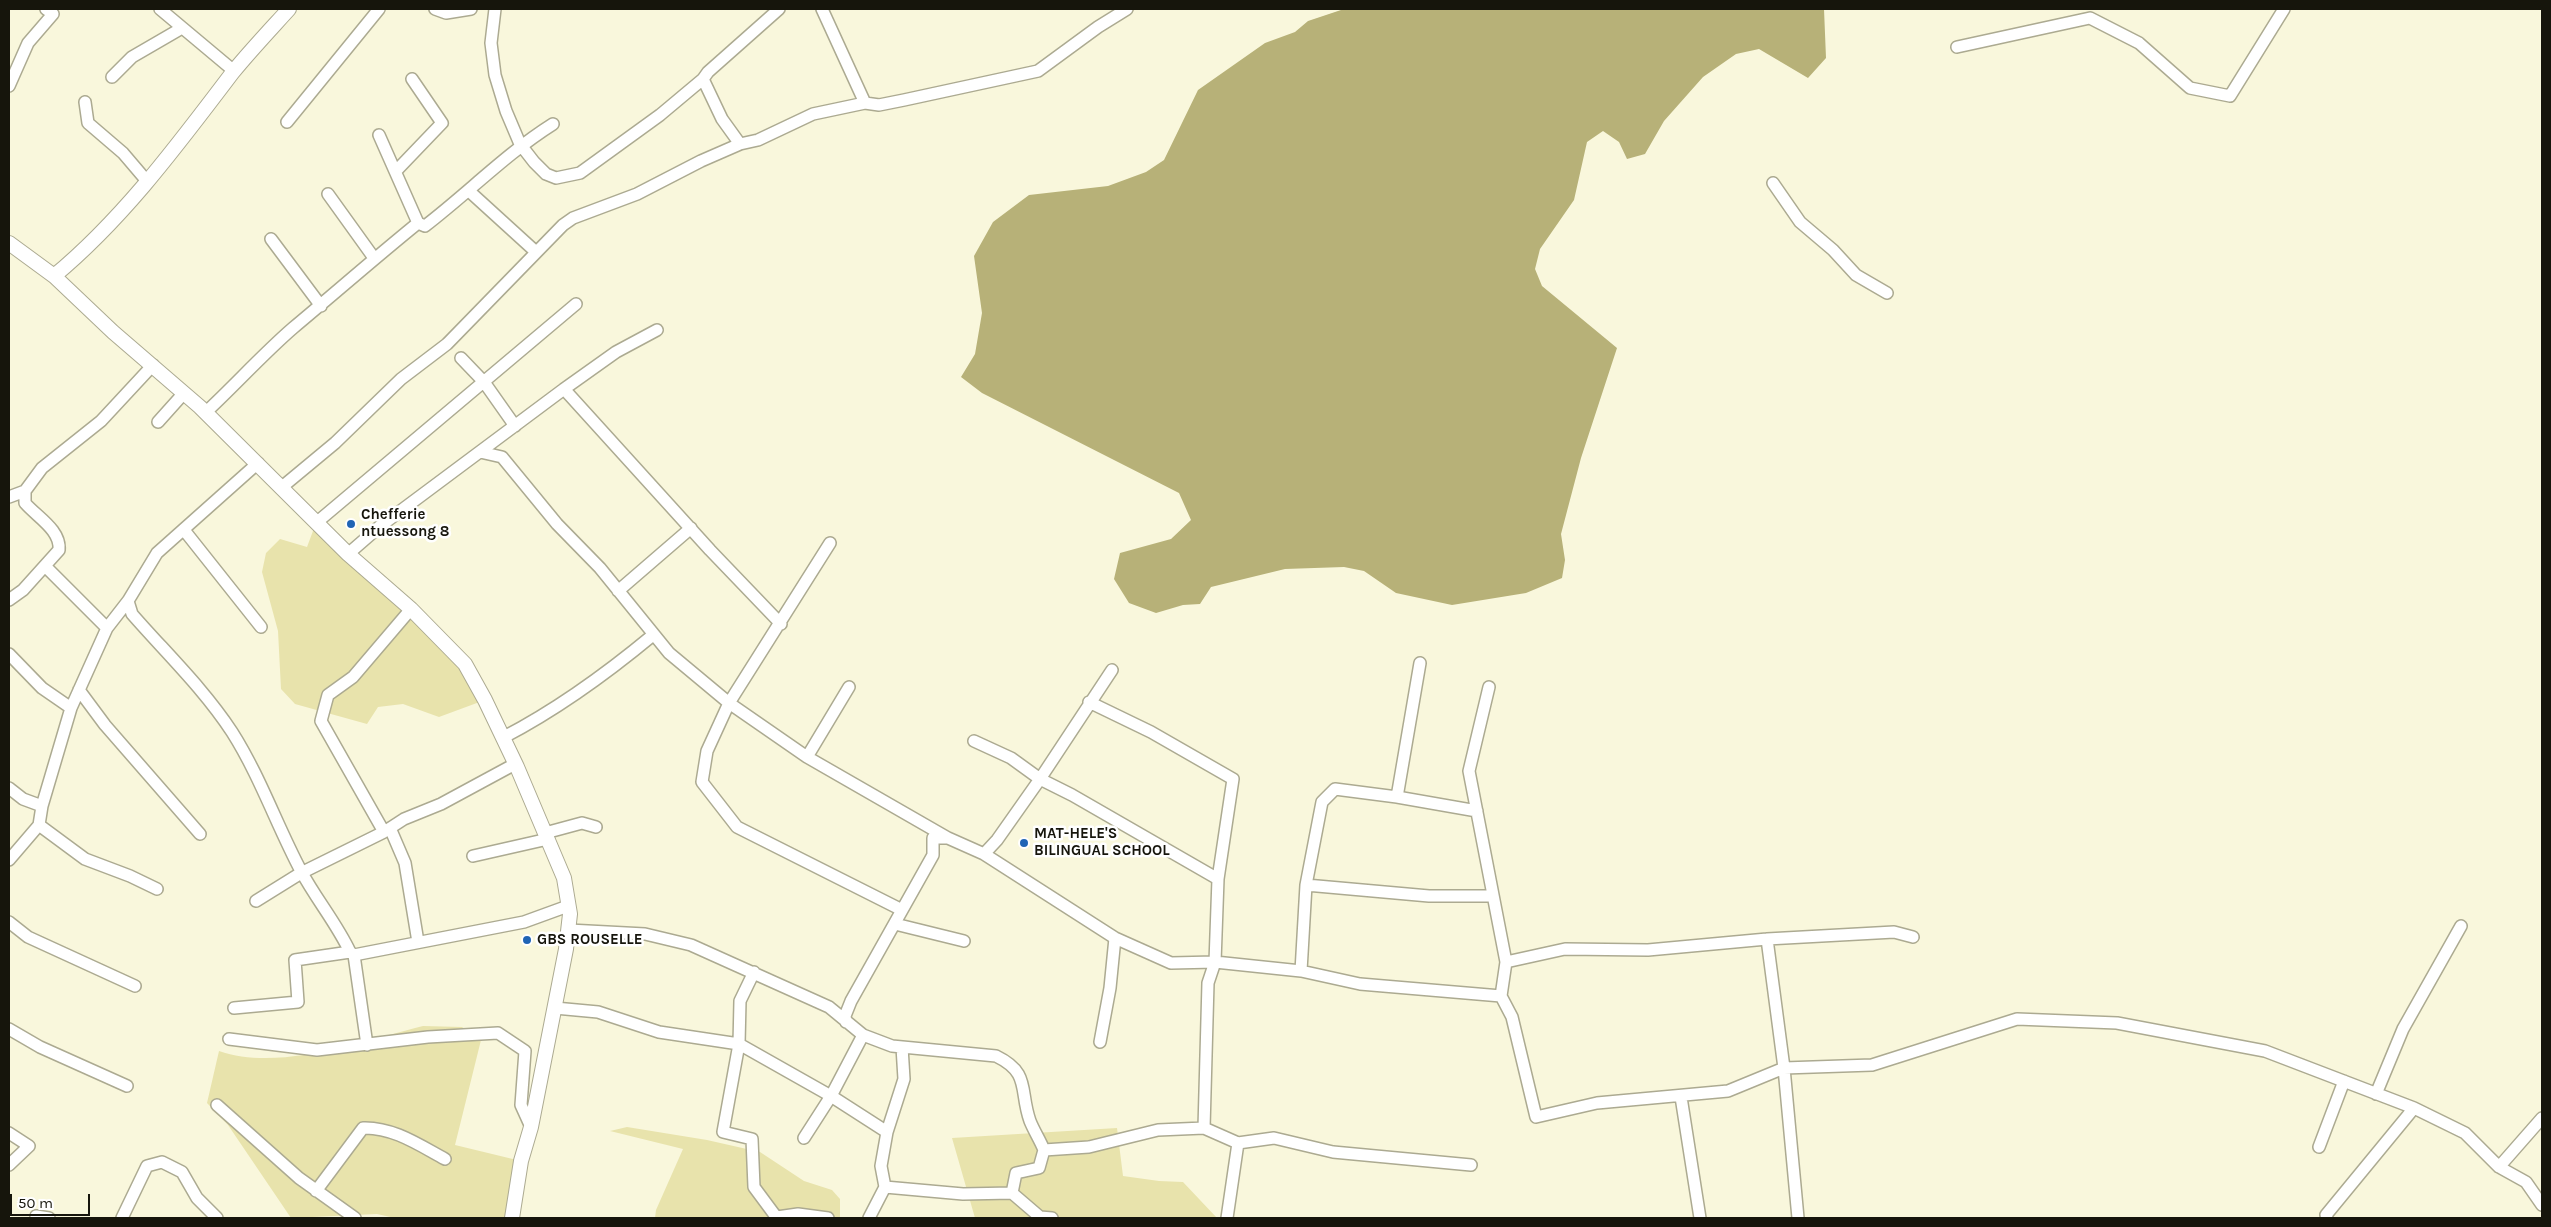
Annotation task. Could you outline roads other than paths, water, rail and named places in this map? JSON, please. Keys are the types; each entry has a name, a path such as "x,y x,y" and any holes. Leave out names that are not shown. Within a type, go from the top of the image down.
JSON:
{"street":[{"path":"9,86 28,43 53,14 46,9"},
{"path":"160,9 234,71"},
{"path":"172,19 178,9"},
{"path":"54,276 97,236 209,106 234,71 289,9"},
{"path":"287,122 379,9"},
{"path":"434,9 446,13 471,9"},
{"path":"495,9 492,43 495,75 520,144 546,174 556,178 580,173 625,143 704,79 708,72 779,9"},
{"path":"822,9 865,103"},
{"path":"282,487 335,443 401,379 447,344 563,225 573,218 637,194 673,174 740,144 758,140 814,114 865,103 879,105 1038,71 1098,27 1127,9"},
{"path":"1957,47 1974,45 2090,18 2139,43 2190,88 2230,96 2284,9"},
{"path":"112,77 132,57 182,28"},
{"path":"396,171 442,123 412,79"},
{"path":"704,79 722,119 740,144"},
{"path":"85,102 88,123 123,153 146,180"},
{"path":"379,135 418,223 424,226 469,191 520,144 553,124"},
{"path":"1773,183 1800,222 1833,250 1856,274 1886,293"},
{"path":"469,191 536,252"},
{"path":"328,194 374,258"},
{"path":"206,412 293,329 374,258 418,223"},
{"path":"271,239 321,306"},
{"path":"9,243 54,276 113,332 206,412 348,554 411,608 465,664 504,737 564,878 569,930 531,1127 521,1161 513,1218"},
{"path":"316,523 576,304"},
{"path":"348,554 379,527 564,389 616,352 657,330"},
{"path":"461,358 484,382 515,426"},
{"path":"9,497 25,491 42,468 101,421 153,365"},
{"path":"564,389 781,624"},
{"path":"158,422 184,393"},
{"path":"480,452 502,457 557,524 600,568 669,653 729,703 807,757 948,838 984,854 1115,938 1171,963 1215,962 1301,971 1360,984 1501,996"},
{"path":"9,860 39,825 42,806 71,708 107,628 128,601 158,554 258,463"},
{"path":"10,595 46,567 58,550 60,542 57,534 25,502 25,491"},
{"path":"618,591 691,528"},
{"path":"184,530 261,628"},
{"path":"830,543 781,624 729,703 707,752 702,782 737,827 902,910"},
{"path":"46,567 107,628"},
{"path":"128,601 132,614 199,686 231,731 251,764 301,872 352,954 367,1045"},
{"path":"411,608 353,677 328,695 321,721 405,863 418,942"},
{"path":"504,737 606,674 653,635"},
{"path":"9,654 42,688 71,708"},
{"path":"1397,797 1420,663"},
{"path":"984,854 997,840 1040,780 1089,702 1112,670"},
{"path":"807,757 849,686"},
{"path":"1489,687 1469,770 1506,962 1501,996 1512,1016 1536,1116 1597,1103 1681,1097 1701,1092 1728,1091 1784,1068 1872,1065 2017,1019 2117,1023 2265,1051 2414,1108 2465,1134 2499,1167 2526,1182 2542,1205"},
{"path":"79,690 105,725 200,834"},
{"path":"1089,702 1151,732 1233,779 1218,878 1215,962 1208,983 1204,1128"},
{"path":"974,741 1011,758 1040,780 1072,795 1218,878"},
{"path":"256,901 301,872 515,764"},
{"path":"9,788 23,799 42,806"},
{"path":"1301,971 1306,885 1322,802 1335,789 1397,797 1477,811"},
{"path":"473,856 546,836 582,823 596,826"},
{"path":"39,825 85,859 130,876 157,889"},
{"path":"846,1022 851,1001 933,855 933,838 948,838"},
{"path":"1306,885 1429,896 1492,896"},
{"path":"234,1008 298,1002 295,960 352,954 524,922 568,906"},
{"path":"9,922 28,937 136,986"},
{"path":"895,924 964,941"},
{"path":"2376,1094 2403,1028 2461,926"},
{"path":"569,930 645,934 691,945 829,1007 863,1035 892,1046 996,1056 1010,1063 1020,1073 1030,1121 1044,1150 1039,1168 1016,1173 1012,1194"},
{"path":"1506,962 1565,949 1648,950 1767,939 1894,932 1913,937"},
{"path":"1100,1042 1110,988 1115,938"},
{"path":"1767,939 1784,1068 1798,1218"},
{"path":"754,972 740,1001 739,1044 723,1132 752,1139 754,1187 777,1218 798,1214 828,1218"},
{"path":"829,1007 851,1001"},
{"path":"555,1008 598,1012 659,1032 739,1044 831,1096 887,1132"},
{"path":"9,1029 40,1047 127,1086"},
{"path":"229,1039 317,1050 428,1037 498,1033 526,1051 521,1105 531,1127"},
{"path":"804,1138 831,1096 863,1035"},
{"path":"869,1218 885,1187 881,1166 887,1132 904,1079 902,1047"},
{"path":"2319,1148 2344,1081"},
{"path":"1681,1097 1700,1218"},
{"path":"217,1105 316,1191 355,1218"},
{"path":"2327,1218 2326,1215 2414,1108"},
{"path":"2499,1167 2542,1118"},
{"path":"316,1191 363,1128 379,1128 388,1131 445,1159"},
{"path":"1044,1150 1090,1147 1158,1130 1204,1128 1238,1143 1274,1138 1332,1152 1471,1165"},
{"path":"9,1134 29,1146 9,1164"},
{"path":"1227,1218 1238,1143"},
{"path":"122,1218 146,1166 162,1162 182,1172 197,1198 217,1218"},
{"path":"885,1187 977,1194 1012,1194 1044,1218"},
{"path":"36,1216 49,1218"}],"place":[{"name":"Chefferie ntuessong 8","path":"351,524"},
{"name":"MAT-HELE'S BILINGUAL SCHOOL","path":"1024,843"},
{"name":"GBS ROUSELLE","path":"527,940"}]}
